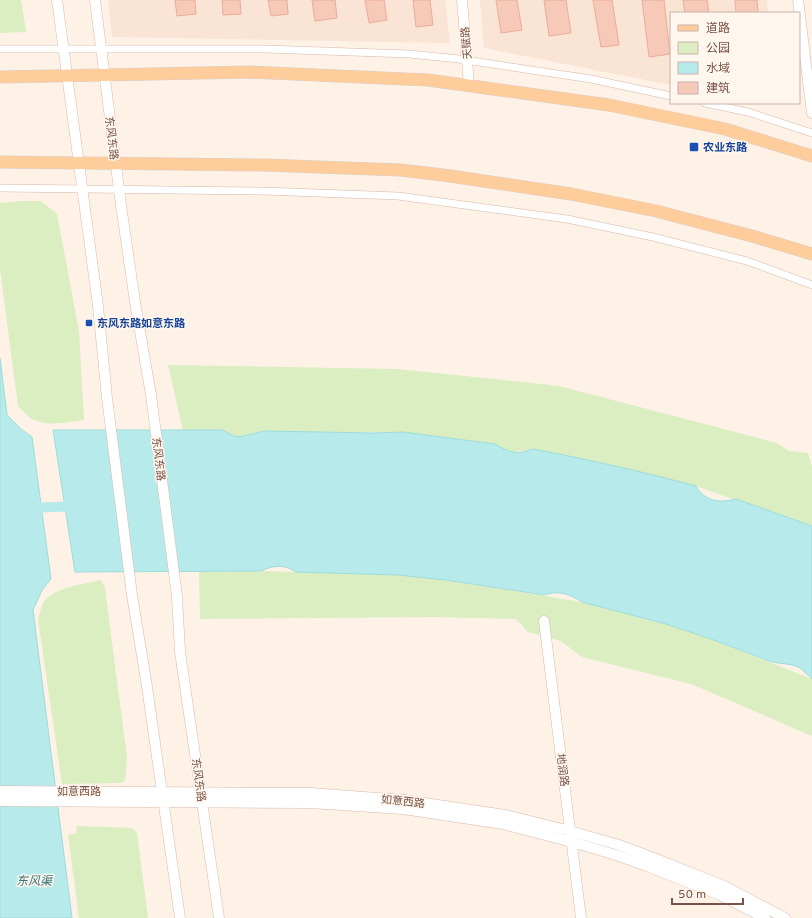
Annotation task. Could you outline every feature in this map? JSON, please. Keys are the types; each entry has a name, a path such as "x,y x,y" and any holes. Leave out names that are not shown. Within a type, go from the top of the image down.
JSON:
{"main road":[{"path":"57,0 98,306 107,398 132,595 180,918"},
{"name":"东风东路","path":"95,0 118,189 134,302 151,395 177,596 180,652 218,918"},
{"name":"天赋路","path":"462,0 470,86"},
{"path":"798,0 799,12"},
{"path":"800,16 812,113"},
{"path":"0,77 251,72 428,80 609,105 725,129 812,156"},
{"path":"0,162 115,163 400,170 571,194 656,211 752,236 812,254"},
{"name":"地润路","path":"544,621 581,918"},
{"name":"如意西路","path":"0,791 71,796 201,797 403,809 503,824 619,845 724,886 785,918"},
{"name":"如意西路","path":"0,801 71,796"},
{"name":"如意西路","path":"571,837 720,895 765,918"}],"street":[{"path":"0,49 101,48 346,51 409,54 591,79 670,96"},
{"path":"710,104 748,112 812,134"},
{"path":"0,188 341,193 398,196 440,201 567,219 653,238 747,261 812,285"}],"shaded area":[{"path":"108,0 445,0 450,43 112,37"},
{"path":"480,0 767,0 768,12 670,12 670,85 484,48"}],"green space":[{"path":"0,0 21,0 26,32 0,33"},
{"path":"41,201 57,214 79,331 84,420 64,423 42,422 29,417 18,406 0,269 0,203"},
{"path":"168,365 398,369 559,386 777,443 789,451 808,453 812,467 812,527 696,486 532,449 509,451 495,444 403,432 257,432 236,437 222,430 183,431"},
{"path":"261,571 398,575 446,580 582,602 666,624 711,639 812,679 812,736 691,684 582,657 561,641 528,632 516,619 433,617 200,619 199,572"},
{"path":"101,580 105,588 127,758 125,781 120,783 62,784 38,619 43,603 54,593 70,587"},
{"path":"76,826 132,828 137,833 148,918 79,918 68,835 77,833"}],"water":[{"name":"东风渠","path":"0,358 7,415 21,429 32,437 51,579 42,590 33,610 72,918 0,918"},
{"path":"53,430 222,430 236,437 264,431 374,433 403,432 495,444 512,452 523,452 534,449 598,462 696,486 704,495 713,500 724,501 736,499 812,526 812,679 797,666 769,661 666,624 582,602 568,595 559,593 544,595 446,580 398,575 296,572 292,569 279,566 261,571 75,572"}],"building":[{"path":"175,0 195,0 196,14 177,16"},
{"path":"222,0 240,0 241,14 223,15"},
{"path":"268,0 287,0 288,14 271,16"},
{"path":"312,0 335,0 337,18 315,21"},
{"path":"365,0 384,0 387,20 369,23"},
{"path":"413,0 430,0 433,25 416,27"},
{"path":"496,0 517,0 522,30 501,33"},
{"path":"544,0 566,0 571,33 549,36"},
{"path":"593,0 612,0 619,45 601,47"},
{"path":"642,0 664,0 670,54 649,57"},
{"path":"683,0 707,0 709,12 685,12"},
{"path":"735,0 757,0 758,12 736,12"}],"waterway":[{"path":"29,508 79,506"}],"place":[{"name":"农业东路","path":"694,147"},
{"name":"东风东路如意东路","path":"89,323"}]}
